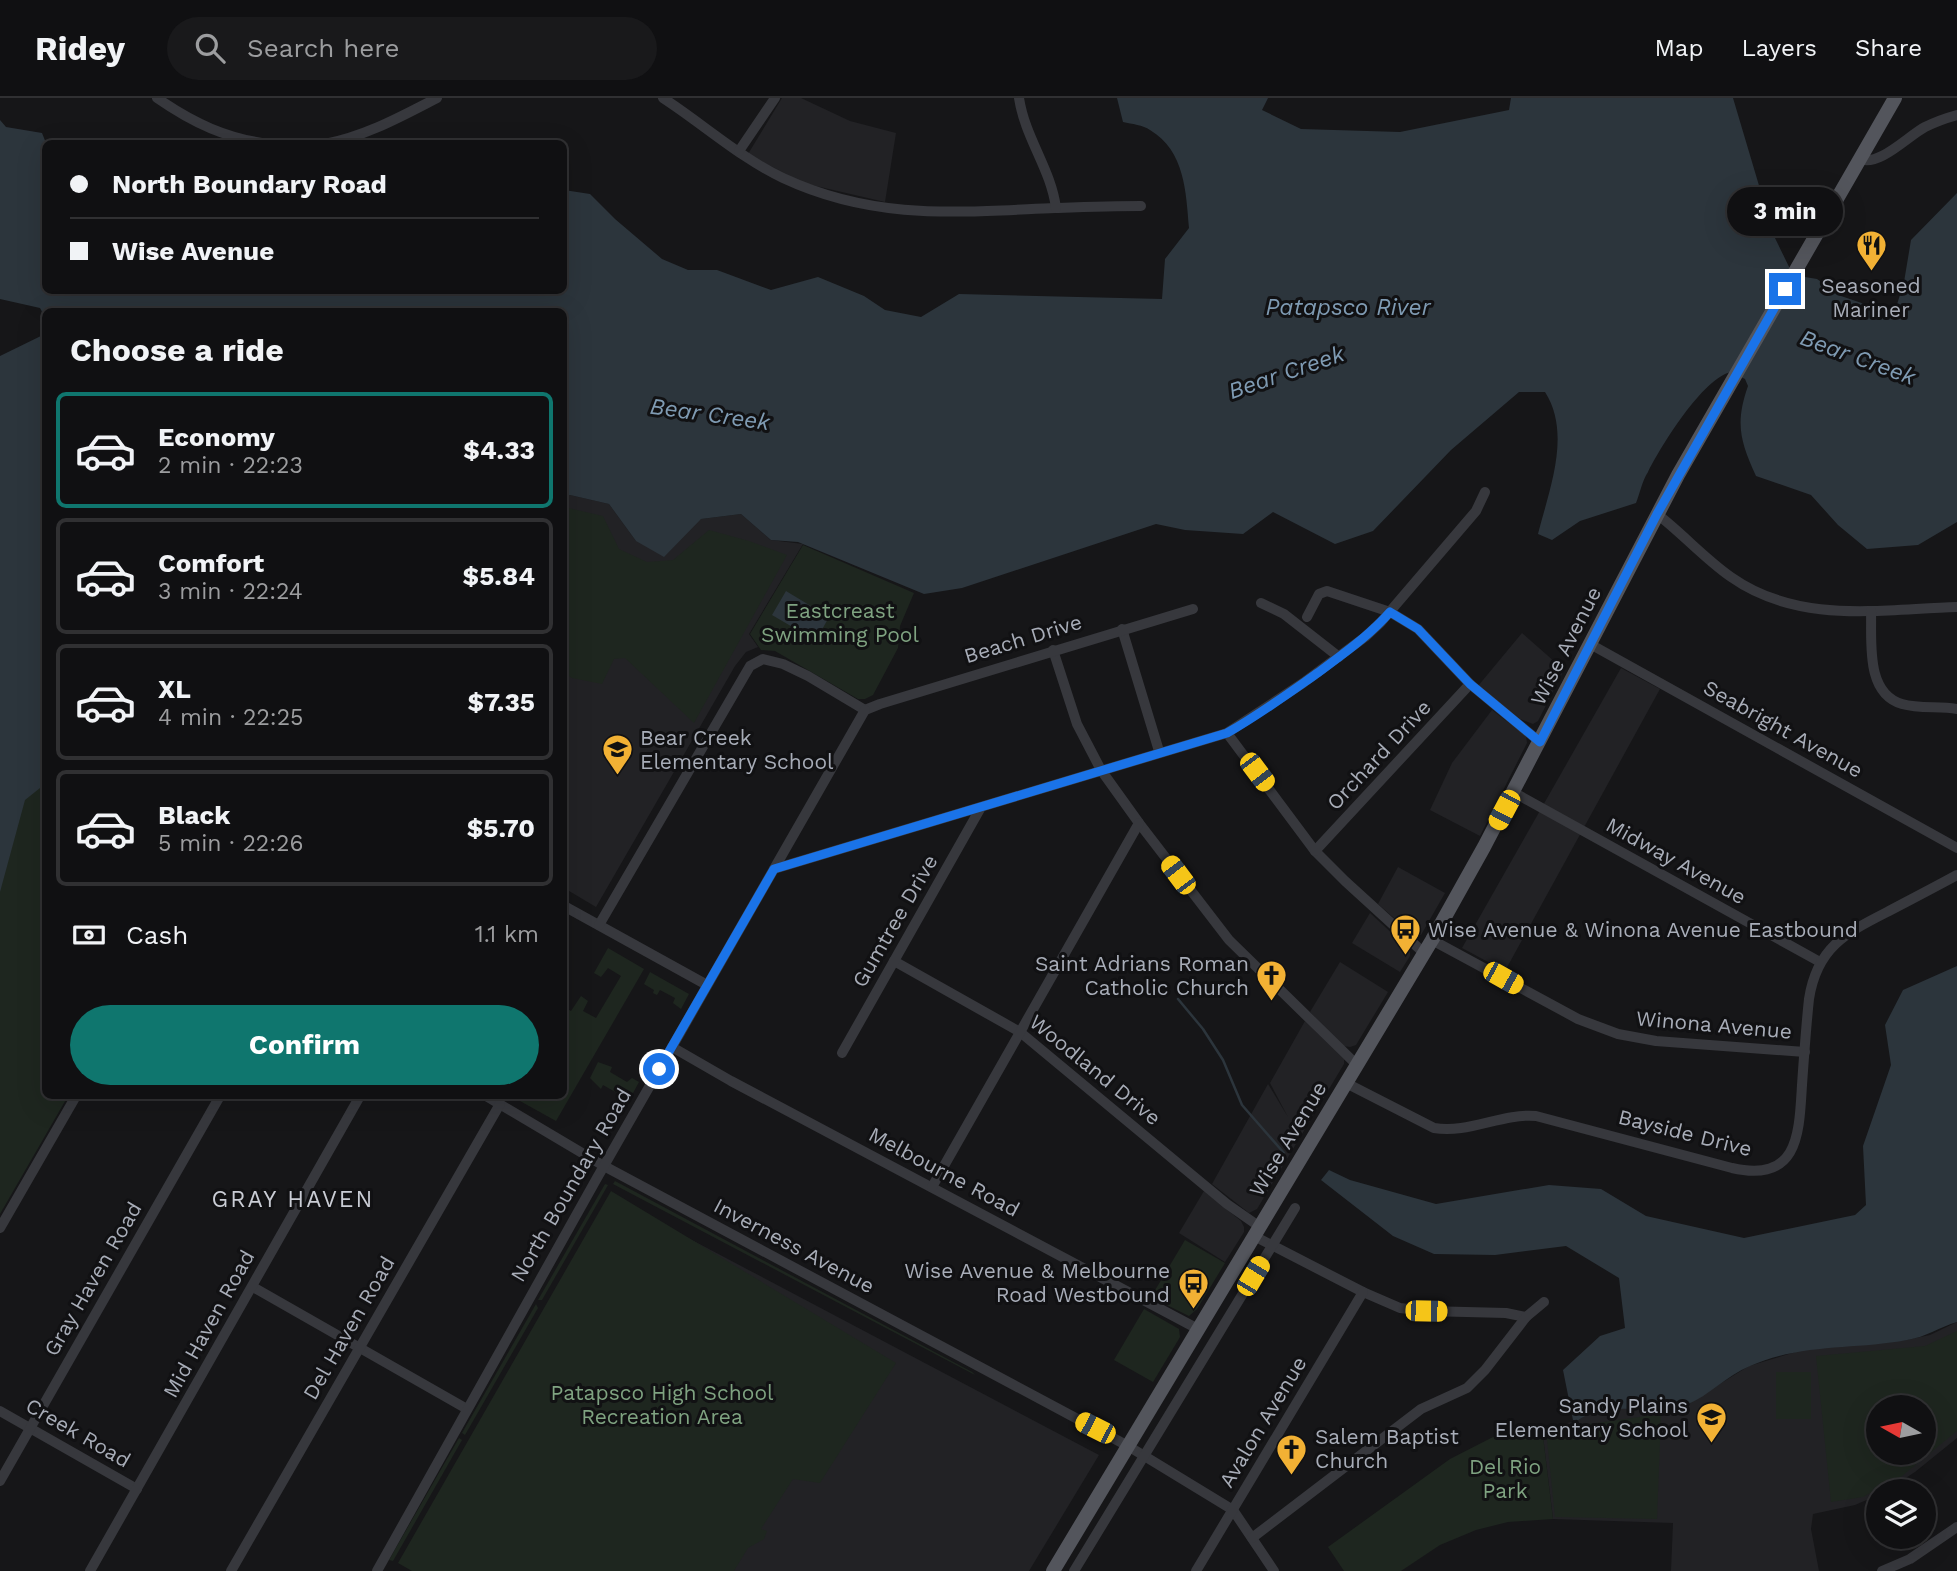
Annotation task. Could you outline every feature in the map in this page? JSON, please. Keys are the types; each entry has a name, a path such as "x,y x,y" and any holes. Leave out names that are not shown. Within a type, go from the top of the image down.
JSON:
{"main road":[{"name":"Wise Avenue","path":"1053,1571 1432,940 1540,742 1657,514 1895,98"}],"street":[{"path":"157,98 191,121 210,130 244,140"},
{"path":"346,140 374,130 437,98"},
{"path":"663,98 765,169 811,189 904,211 985,212 1141,206"},
{"path":"739,151 775,98"},
{"path":"1019,98 1029,137 1054,190 1056,208"},
{"path":"1860,159 1876,159 1923,128 1957,115"},
{"path":"774,869 980,809 1159,751 1227,733 1246,723 1365,637 1390,612 1476,511 1485,492"},
{"path":"1657,514 1731,577 1760,593 1813,609 1840,612 1957,607"},
{"path":"1307,617 1319,594 1327,591 1390,612 1427,637 1470,684 1540,742"},
{"path":"1261,603 1284,614 1339,657"},
{"name":"Beach Drive","path":"865,710 1193,609"},
{"path":"1871,611 1874,669 1882,689 1903,704 1957,709"},
{"path":"1122,629 1159,751"},
{"name":"Seabright Avenue","path":"1590,644 1957,848"},
{"path":"1053,650 1076,723 1101,770 1139,823 1229,940 1357,1065"},
{"path":"599,925 750,666 763,659 783,664 865,710"},
{"name":"Orchard Drive","path":"1315,851 1470,684"},
{"name":"North Boundary Road","path":"377,1571 604,1166 865,710"},
{"path":"1227,733 1315,851 1424,953"},
{"name":"Midway Avenue","path":"1513,792 1820,962"},
{"name":"Gumtree Drive","path":"842,1053 980,809"},
{"path":"932,1187 1139,823"},
{"name":"Bayside Drive","path":"1346,1083 1434,1128 1448,1130 1516,1115 1536,1116 1732,1168 1756,1172 1770,1169 1781,1162 1796,1143 1800,1130 1811,986 1820,962 1845,934 1957,875"},
{"path":"567,908 707,985"},
{"name":"Winona Avenue","path":"1432,940 1578,1019 1606,1031 1643,1040 1805,1052"},
{"name":"Woodland Drive","path":"894,961 1020,1032 1217,1195 1272,1245 1394,1306 1416,1311 1506,1313 1526,1317"},
{"name":"Melbourne Road","path":"672,1047 1198,1329"},
{"path":"0,1228 74,1099"},
{"name":"Gray Haven Road","path":"0,1481 218,1099"},
{"name":"Mid Haven Road","path":"90,1571 358,1099"},
{"name":"Inverness Avenue","path":"491,1099 604,1166 1128,1446 1233,1510"},
{"name":"Del Haven Road","path":"231,1571 500,1104"},
{"name":"Wise Avenue","path":"1074,1571 1295,1208"},
{"path":"253,1287 467,1409"},
{"name":"Avalon Avenue","path":"1196,1571 1363,1292"},
{"path":"1252,1538 1421,1409 1467,1388 1485,1370 1526,1317 1544,1302"},
{"name":"Creek Road","path":"0,1411 137,1489"},
{"path":"1233,1510 1274,1571"},
{"path":"1882,1571 1910,1559 1957,1527"}],"shaded area":[{"path":"782,98 801,98 850,121 896,133 885,202 803,183 748,154"},
{"name":"Bear Creek Elementary School","path":"567,496 609,504 636,541 701,519 741,514 771,540 803,544 749,634 758,647 746,652 735,666 596,907 567,890"},
{"path":"1522,633 1564,670 1538,721 1533,724 1520,719 1478,686"},
{"path":"1621,668 1660,689 1505,971 1462,948"},
{"path":"1492,710 1526,736 1527,743 1480,836 1430,810 1452,763"},
{"path":"1398,867 1445,893 1421,935 1416,936 1409,931 1378,904"},
{"path":"1370,913 1410,950 1410,956 1400,972 1352,943"},
{"path":"1340,962 1388,992 1356,1045 1350,1047 1343,1046 1310,1012"},
{"path":"1305,1021 1344,1059 1344,1064 1257,1209 1249,1213 1212,1184 1268,1084 1288,1117 1270,1083"},
{"path":"1204,1191 1241,1221 1244,1227 1244,1232 1225,1262 1179,1233"},
{"name":"Patapsco High School Recreation Area","path":"618,1201 1099,1455 1029,1571 424,1571"},
{"name":"Sandy Plains Elementary School","path":"1957,1322 1957,1438 1936,1455 1936,1395 1866,1395 1866,1465 1924,1465 1904,1479 1866,1479 1866,1500 1813,1514 1811,1529 1819,1571 1671,1571 1673,1523 1553,1519 1542,1428 1577,1421 1586,1414 1621,1408 1657,1410 1687,1404 1749,1366 1809,1348 1906,1340 1930,1335"}],"green space":[{"path":"567,508 603,516 619,549 647,562 673,560 709,530 787,555 694,723 625,658 614,659 602,684 567,675"},
{"name":"Eastcreast Swimming Pool","path":"803,545 914,593 900,626 898,648 873,695 865,699 858,699 775,651 761,650 750,634"},
{"path":"42,770 42,1099 66,1099 0,1214 0,860 28,782"},
{"path":"608,948 644,969 556,1121 520,1101 567,1099 567,1009 571,1011 581,996 588,1001 583,1011 596,1018 621,976 608,968 601,977 594,973"},
{"path":"650,972 689,994 681,1009 673,1003 675,998 660,990 657,995 644,984"},
{"path":"598,1062 612,1067 610,1072 627,1082 632,1078 639,1082 627,1104 622,1101 624,1097 603,1085 601,1089 590,1078"},
{"path":"615,1181 972,1372 975,1375 613,1184"},
{"path":"605,1184 608,1185 542,1300 538,1300"},
{"name":"Patapsco High School Recreation Area","path":"611,1191 896,1363 820,1483 793,1479 761,1529 767,1531 764,1539 748,1548 734,1571 412,1571 398,1563"},
{"path":"1185,1240 1225,1263 1197,1309 1189,1316 1151,1297"},
{"path":"536,1304 538,1308 465,1435 462,1433"},
{"path":"1144,1309 1179,1329 1180,1337 1153,1382 1114,1360"},
{"path":"1957,1331 1957,1431 1936,1448 1936,1395 1866,1395 1866,1465 1915,1465 1896,1479 1866,1479 1866,1495 1863,1497 1831,1502 1816,1356 1925,1346"},
{"path":"1776,1372 1811,1372 1811,1419 1776,1419"},
{"path":"1661,1414 1657,1519 1555,1517 1546,1430"},
{"name":"Del Rio Park","path":"1542,1428 1553,1519 1508,1522 1476,1530 1440,1545 1401,1571 1344,1571 1328,1547 1450,1459 1493,1437"},
{"path":"459,1438 462,1440 393,1561 389,1560"}],"water":[{"name":"Patapsco River","path":"1117,98 1268,98 1262,110 1301,129 1400,132 1509,110 1511,98 1733,98 1774,236 1793,275 1817,279 1841,296 1894,314 1904,282 1911,240 1957,193 1957,522 1918,545 1867,549 1838,525 1811,495 1756,476 1741,432 1742,411 1748,386 1745,379 1731,372 1708,387 1684,414 1646,476 1636,503 1580,521 1552,540 1538,534 1556,462 1557,426 1553,408 1545,392 1519,392 1451,450 1373,531 1335,544 1273,512 1243,534 1185,530 1156,524 962,588 924,594 798,542 771,540 741,514 701,519 664,557 636,541 609,504 567,496 567,308 42,308 42,312 40,308 0,299 0,120 6,127 42,133 45,140 42,140 42,294 567,294 567,190 590,194 662,259 688,270 717,270 771,290 818,277 864,296 885,310 921,317 959,294 1162,299 1165,259 1189,228 1182,173 1162,139 1147,128 1123,122"},
{"path":"42,335 42,786 25,800 0,892 0,356"},
{"path":"786,591 829,617 818,642 772,615"},
{"path":"1957,966 1957,1322 1920,1337 1789,1354 1742,1370 1686,1405 1658,1409 1602,1410 1577,1421 1573,1420 1563,1370 1600,1336 1625,1328 1619,1278 1566,1246 1495,1255 1434,1254 1393,1236 1321,1180 1329,1170 1350,1180 1436,1204 1549,1185 1601,1189 1646,1216 1744,1238 1855,1215 1866,1205 1863,1146 1891,1065 1885,1025 1903,990"}],"waterway":[{"path":"1178,999 1203,1029 1223,1060 1242,1105 1284,1153"}],"place":[{"name":"Seasoned Mariner","path":"1871,273"},
{"name":"Bear Creek Elementary School","path":"617,777"},
{"name":"Wise Avenue & Winona Avenue Eastbound","path":"1405,957"},
{"name":"Saint Adrians Roman Catholic Church","path":"1272,1003"},
{"name":"Wise Avenue & Melbourne Road Westbound","path":"1193,1310"},
{"name":"Sandy Plains Elementary School","path":"1711,1445"},
{"name":"Salem Baptist Church","path":"1292,1476"}],"district":[{"name":"GRAY HAVEN","path":"293,1199"}],"route":[{"path":"659,1069 774,869 980,809 1159,751 1227,733 1246,723 1339,657 1365,637 1390,612 1418,629 1470,684 1540,742 1657,514 1785,289"}],"water label":[{"name":"Bear Creek","path":"1858,357"},
{"name":"Bear Creek","path":"1286,372"},
{"name":"Bear Creek","path":"710,414"}]}
